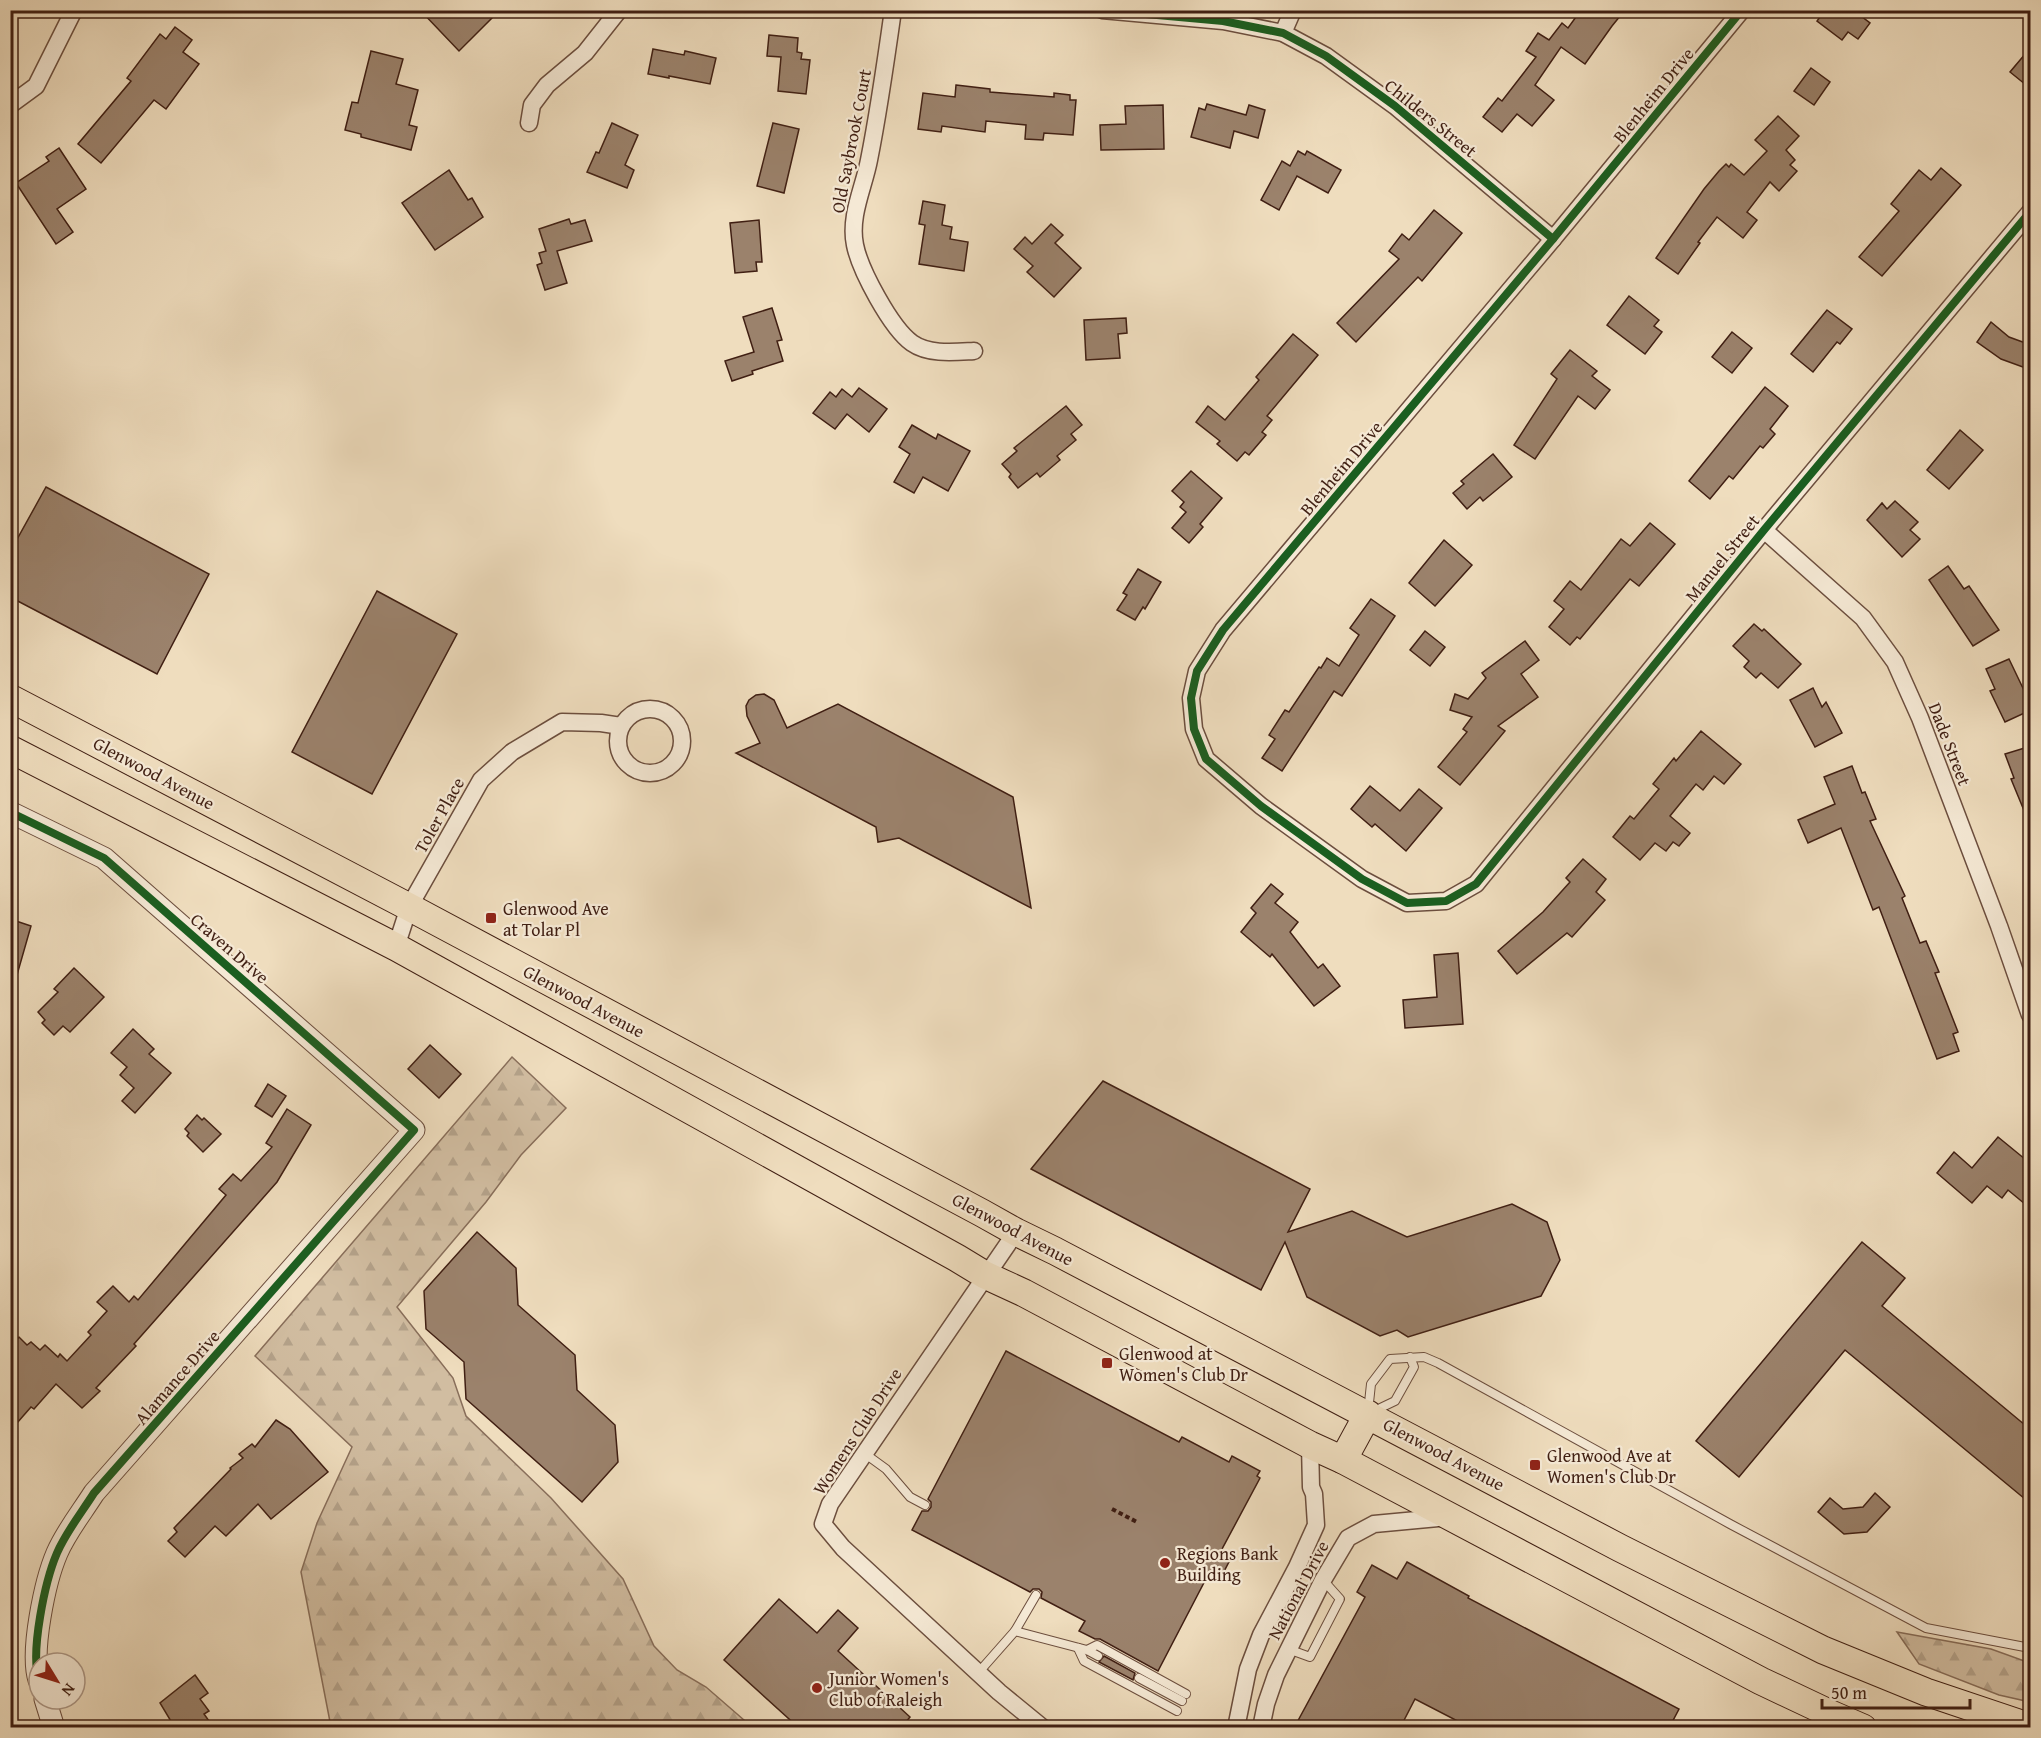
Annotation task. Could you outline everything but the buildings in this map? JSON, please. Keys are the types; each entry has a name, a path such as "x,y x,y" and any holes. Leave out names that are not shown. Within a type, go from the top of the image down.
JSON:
{"main road":[{"name":"Glenwood Avenue","path":"10,698 409,907 1016,1233 1055,1251 1368,1414 1620,1548 1823,1650 1926,1692 2031,1727"},
{"path":"10,749 396,947 957,1257 985,1275 1024,1293 1761,1681 1863,1728"},
{"path":"1343,1460 1368,1414"}],"street":[{"path":"10,105 36,86 74,10"},
{"path":"529,123 532,105 547,85 585,53 619,10"},
{"name":"Old Saybrook Court","path":"893,10 869,162 856,207 855,245 871,287 889,317 912,343 940,353 974,351"},
{"name":"Childers Street","path":"1102,10 1223,21 1283,33 1326,56 1395,106 1553,239"},
{"path":"1283,33 1293,10"},
{"name":"Blenheim Drive","path":"1427,902 1407,903 1362,879 1262,806 1206,759 1194,729 1191,698 1197,670 1223,630 1553,239 1742,10"},
{"name":"Manuel Street","path":"1427,902 1446,901 1476,884 1764,530 2031,212"},
{"name":"Dade Street","path":"1764,530 1863,618 1895,662 1924,729 2031,1015"},
{"name":"Toler Place","path":"396,947 409,907 481,780 512,752 562,722 621,726"},
{"name":"Craven Drive","path":"10,812 104,858 414,1130"},
{"name":"Alamance Drive","path":"38,1651 42,1604 57,1552 94,1493 414,1130"},
{"name":"Womens Club Drive","path":"1016,1233 830,1504 823,1524 843,1548 978,1673 1043,1728"},
{"name":"National Drive","path":"1236,1728 1248,1669 1261,1635 1316,1525 1314,1494 1311,1487 1310,1445"},
{"name":"National Drive","path":"1261,1728 1276,1675 1323,1580 1348,1538 1374,1524 1450,1517"},
{"path":"49,1711 54,1728"}],"lane":[{"path":"1368,1414 1395,1401 1414,1367 1410,1357"},
{"path":"1368,1414 1371,1384 1390,1359 1424,1357 1926,1628 2031,1648"},
{"path":"864,1454 886,1469 910,1497 925,1505"},
{"path":"1288,1649 1310,1657 1340,1599 1323,1580"},
{"path":"978,1673 1015,1631 1036,1596"},
{"path":"1015,1631 1087,1650 1098,1656"},
{"path":"1087,1650 1096,1645 1184,1697 1139,1678"},
{"path":"1078,1648 1084,1661 1177,1711"}],"path":[{"path":"1112,1509 1137,1522"}],"green space":[{"path":"512,1057 566,1108 521,1155 486,1202 397,1307 453,1378 466,1416 551,1498 623,1579 654,1646 677,1670 706,1687 752,1727 331,1727 301,1572 317,1523 352,1447 255,1356"},
{"path":"1897,1632 1991,1649 2030,1663 2030,1702 1999,1695 1919,1664"}],"cycle path":[{"path":"1102,10 1223,21 1283,33 1326,56 1395,106 1553,239"},
{"path":"1742,10 1553,239 1223,630 1197,671 1191,698 1194,729 1206,759 1261,806 1362,879 1407,903 1446,901 1476,884 1764,530 2030,212"},
{"path":"10,812 104,858 414,1130 94,1493 69,1530 52,1565 40,1616 36,1651"}],"place":[{"name":"Glenwood Ave at Tolar Pl","path":"491,918"},
{"name":"Glenwood at Women's Club Dr","path":"1107,1363"},
{"name":"Glenwood Ave at Women's Club Dr","path":"1535,1465"},
{"name":"Regions Bank Building","path":"1165,1563"},
{"name":"Junior Women's Club of Raleigh","path":"817,1688"}]}
